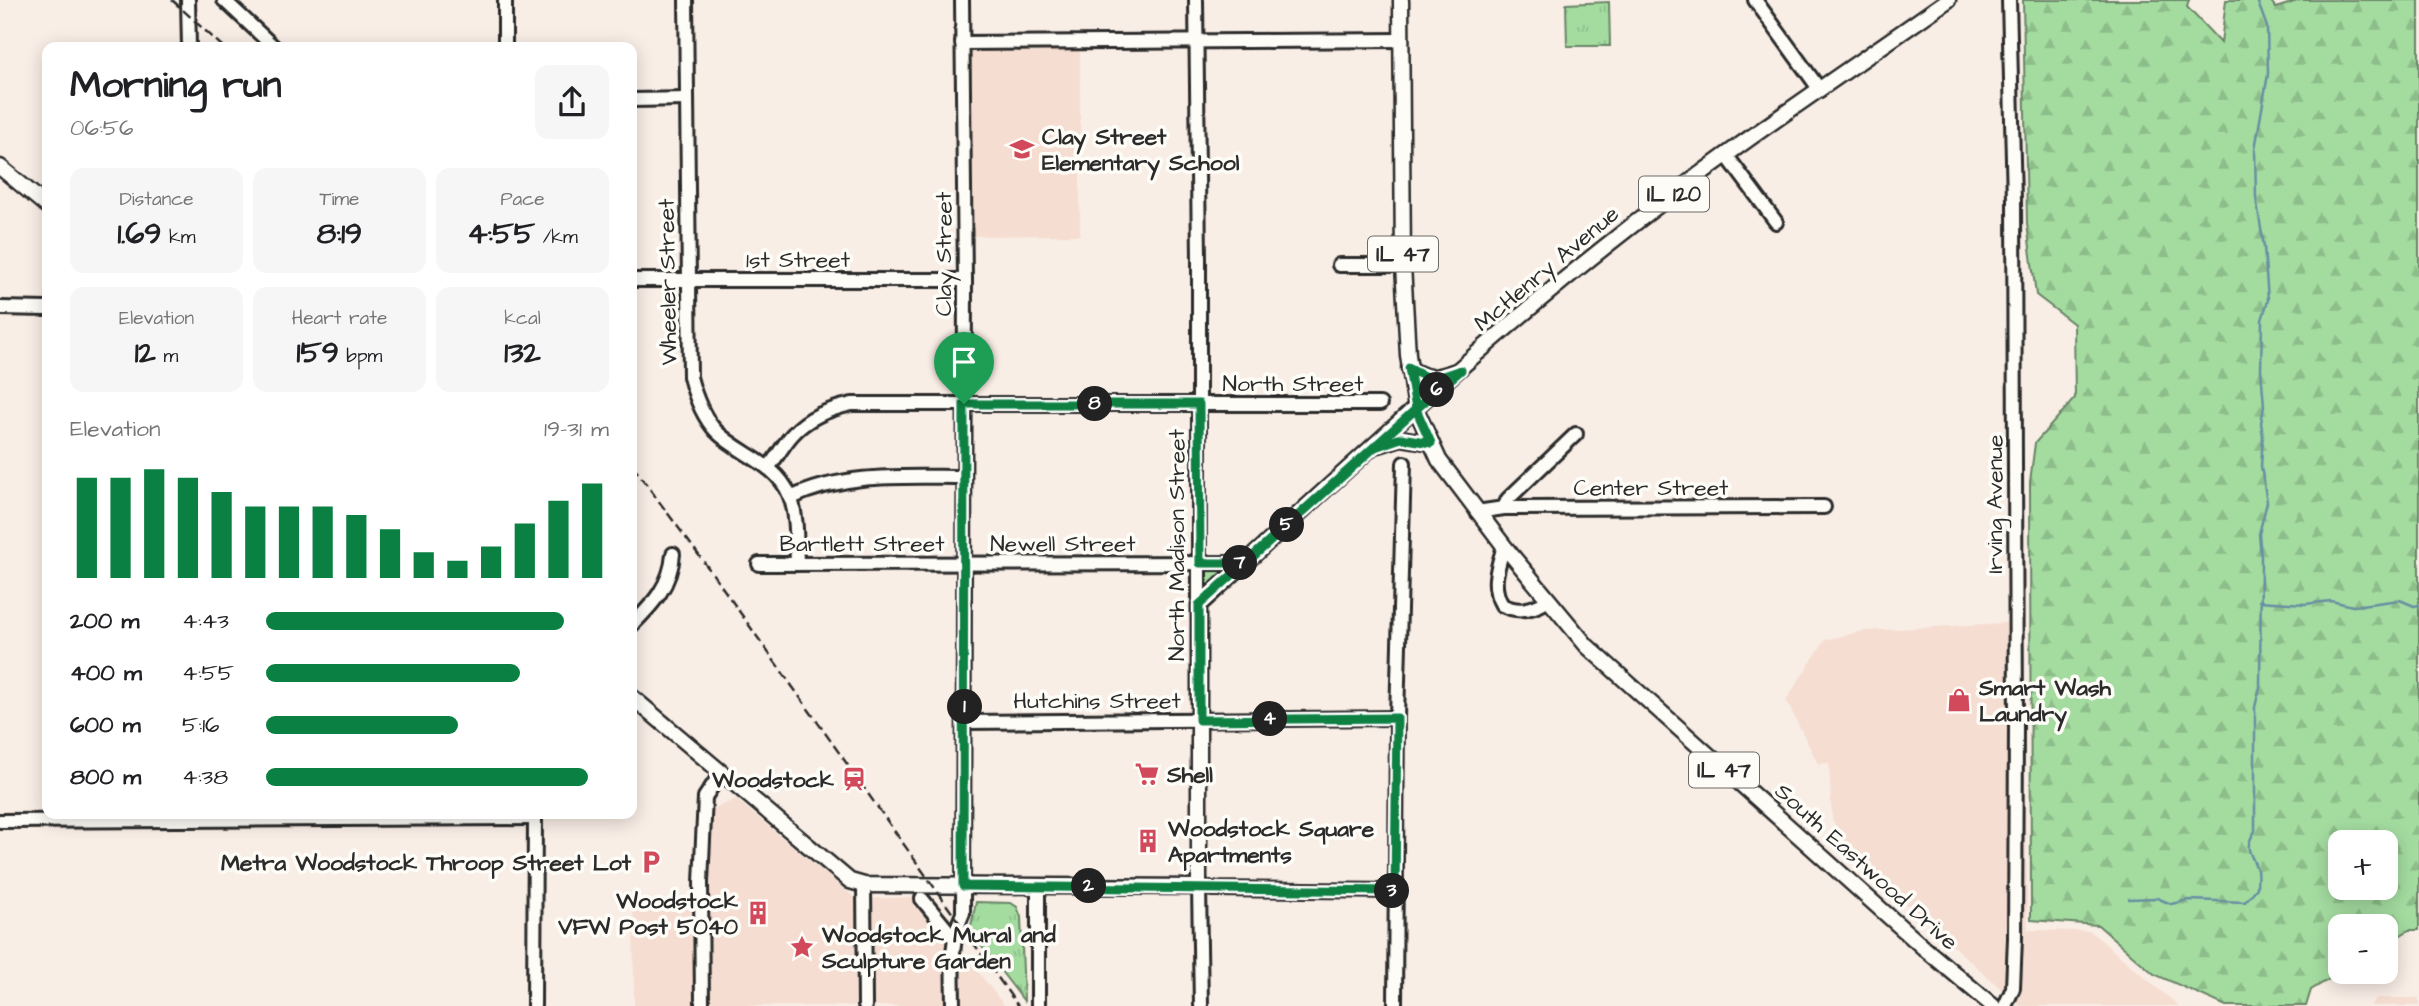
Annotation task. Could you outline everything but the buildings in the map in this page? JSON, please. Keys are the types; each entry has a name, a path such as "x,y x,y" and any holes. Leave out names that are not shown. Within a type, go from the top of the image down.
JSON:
{"main road":[{"name":"IL 47","path":"1401,0 1403,265 1409,368 1416,409"},
{"name":"McHenry Avenue","path":"1199,605 1529,309 1625,230 1948,0"},
{"path":"0,167 42,202"},
{"path":"1409,368 1424,378 1461,370"},
{"name":"South Eastwood Drive","path":"1416,409 1439,460 1547,601 1587,646 1633,690 1993,1006"},
{"path":"1375,447 1401,438 1431,443"},
{"name":"North Madison Street","path":"1199,605 1199,887"},
{"path":"637,701 850,881 864,885 1199,887"}],"street":[{"path":"188,0 189,42"},
{"path":"224,0 269,42"},
{"path":"505,0 505,42"},
{"name":"Wheeler Street","path":"686,0 690,377 697,401 716,431 768,468 788,490 795,522 797,564"},
{"name":"Clay Street","path":"953,1006 954,939 962,913 965,722 962,0"},
{"name":"North Madison Street","path":"1196,0 1199,605"},
{"path":"1755,0 1820,90"},
{"name":"Irving Avenue","path":"2005,1006 2013,988 2016,865 2014,200 2009,0"},
{"path":"962,43 1401,40"},
{"path":"637,100 687,99"},
{"path":"1727,156 1776,222"},
{"path":"1339,265 1403,265"},
{"name":"1st Street","path":"637,281 965,280"},
{"path":"0,309 42,309"},
{"name":"North Street","path":"768,468 793,434 812,418 834,408 852,404 1380,404"},
{"path":"1504,508 1508,499 1576,434"},
{"path":"1395,1006 1397,718 1404,463"},
{"path":"791,498 841,480 862,477 964,477"},
{"name":"Center Street","path":"1477,512 1504,508 1825,507"},
{"path":"1504,546 1495,577 1495,589 1502,605 1525,610 1547,601"},
{"path":"637,619 664,589 672,567 673,554"},
{"name":"Newell Street","path":"965,564 1246,563"},
{"name":"Bartlett Street","path":"760,564 965,564"},
{"name":"Hutchins Street","path":"965,722 1397,718"},
{"path":"702,1006 701,882 705,797 721,773"},
{"path":"0,821 42,818"},
{"path":"534,1006 535,819"},
{"path":"864,885 865,1006"},
{"path":"1038,886 1038,1006"},
{"path":"1199,887 1395,891"},
{"name":"North Madison Street","path":"1199,887 1201,1006"},
{"path":"922,899 954,939"}],"shaded area":[{"name":"Clay Street Elementary School","path":"1080,42 1080,235 964,236 962,43"},
{"path":"2021,622 2028,930 2090,931 2179,1006 2020,1006 1850,853 1832,819 1829,763 1818,764 1786,700 1825,640 1863,631"},
{"path":"736,799 856,899 919,897 1005,1006 634,1006 633,900 710,900 711,810"},
{"path":"2376,998 2419,998 2419,1006 2370,1006"}],"green space":[{"path":"2023,0 2189,0 2187,7 2221,43 2226,0 2270,0 2276,8 2300,0 2419,0 2419,930 2409,930 2398,937 2398,914 2328,914 2328,980 2311,990 2306,1006 2226,1006 2154,974 2098,925 2031,920 2030,482 2035,443 2075,398 2074,324 2036,295 2027,224"},
{"path":"1609,2 1610,46 1567,46 1566,4"},
{"path":"1205,566 1232,566 1207,591"},
{"path":"976,902 1011,903 1017,907 1021,917 1024,1001 970,931"}],"waterway":[{"path":"2129,899 2157,898 2171,904 2189,900 2245,902 2257,888 2257,870 2249,851 2249,843 2255,831 2255,707 2260,687 2259,534 2267,502 2261,466 2261,423 2264,406 2261,369 2262,320 2268,300 2264,247 2256,198 2255,149 2268,74 2267,27 2257,0"},
{"path":"2259,601 2305,604 2331,601 2353,606 2400,600 2414,606 2419,605"}],"railway":[{"path":"172,0 218,42"},
{"path":"637,472 715,577 1018,1006"}],"place":[{"name":"Clay Street Elementary School","path":"1022,149"},
{"name":"Smart Wash Laundry","path":"1959,700"},
{"name":"Shell","path":"1147,774"},
{"name":"Woodstock","path":"854,779"},
{"name":"Woodstock Square Apartments","path":"1148,841"},
{"name":"Metra Woodstock Throop Street Lot","path":"651,862"},
{"name":"Woodstock VFW Post 5040","path":"758,913"},
{"name":"Woodstock Mural and Sculpture Garden","path":"802,947"}],"route":[{"path":"964,404 963,886 1395,891 1397,718 1199,720 1199,605 1246,563 1416,409 1409,368 1424,378 1461,370 1416,409 1431,443 1401,438 1375,447 1246,563 1200,563 1199,404 964,404"}]}
